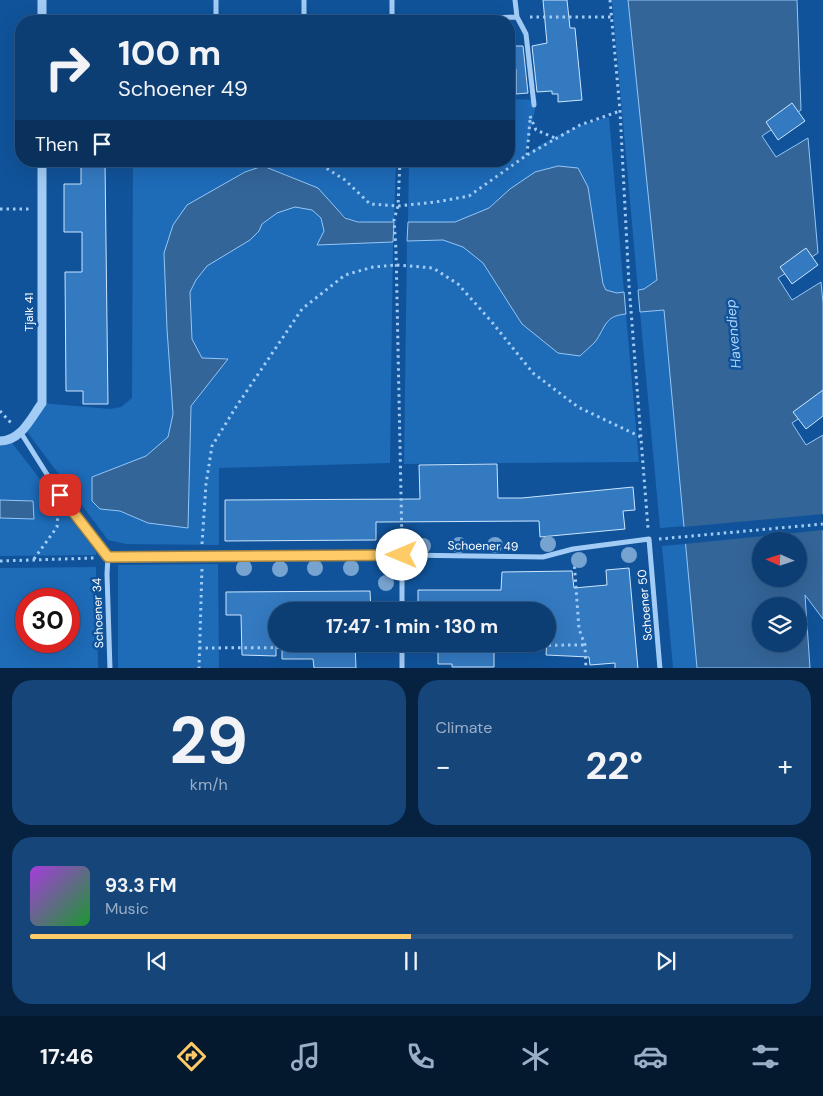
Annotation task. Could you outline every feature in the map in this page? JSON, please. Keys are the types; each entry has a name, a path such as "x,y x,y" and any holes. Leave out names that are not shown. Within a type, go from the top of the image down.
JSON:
{"street":[{"path":"42,0 42,15"},
{"path":"216,0 216,15"},
{"path":"304,0 304,15"},
{"path":"391,15 392,0"},
{"path":"515,0 517,17 526,34 534,105"},
{"name":"Tjalk 41","path":"20,433 42,403 42,167"},
{"path":"0,441 20,433 60,495 108,557"},
{"name":"Schoener 49","path":"108,557 402,555 543,557 573,549 649,539"},
{"name":"Schoener 50","path":"649,539 660,668"},
{"path":"402,555 402,602"},
{"name":"Schoener 34","path":"108,557 106,574 110,668"},
{"path":"402,652 402,668"}],"path":[{"path":"610,0 620,111 630,285 649,539"},
{"path":"517,17 611,17"},
{"path":"527,155 530,112 534,105"},
{"path":"515,163 580,125 620,111"},
{"path":"530,120 536,130 556,139"},
{"path":"323,167 345,180 370,204 398,206 469,196 510,167"},
{"path":"400,167 398,206 394,220 397,265 402,555"},
{"path":"0,209 42,210"},
{"path":"199,668 206,484 212,446 273,351 302,310 345,275 373,266 397,265 433,268 458,284 533,373 578,408 641,437"},
{"path":"33,560 57,527 60,495"},
{"path":"666,539 823,524"},
{"path":"573,549 579,629 585,644 586,668"},
{"path":"0,561 108,557"}],"shaded area":[{"path":"612,0 628,0 657,280 644,289 638,290"},
{"path":"515,99 537,100 525,155 565,132 609,117 624,292 617,293 606,290 599,266 535,172 510,189 489,208 455,222 408,222 409,167 515,167"},
{"path":"133,167 396,167 394,222 357,221 343,215 318,188 200,199 187,205 167,329 173,414 168,438 146,456 92,477 100,509 120,511 148,523 188,528 191,406 228,359 202,358 196,349 191,333 190,298 185,286 246,198 322,209 321,218 324,231 318,244 393,242 390,463 219,468 219,545 126,544 108,540 25,429 42,403 110,409 121,407 132,398"},
{"path":"443,240 463,247 483,263 522,324 595,342 610,320 626,314 639,462 404,464 407,241"},
{"path":"664,310 685,526 660,528 640,312"},
{"path":"9,439 96,552 96,555 0,556 0,518 34,519 33,501 0,500 0,440"},
{"path":"686,544 697,668 673,668 662,546"},
{"path":"218,564 219,668 118,668 118,565"},
{"path":"96,567 98,668 0,668 0,568"}],"water":[{"name":"Havendiep","path":"628,0 797,0 801,110 762,136 776,157 808,138 818,253 778,278 792,300 821,282 823,303 823,403 792,423 806,445 823,435 823,619 805,595 805,597 752,597 752,652 807,652 807,624 810,668 697,668 664,310 640,312 638,290 644,289 657,280"},
{"path":"558,166 578,168 588,187 603,284 606,290 617,293 624,292 626,314 609,320 595,342 580,356 558,353 522,324 483,263 463,247 443,240 407,241 408,222 455,222 489,208 510,189 535,172"},
{"path":"266,167 318,188 345,218 358,222 394,222 393,242 317,245 324,231 321,218 312,210 295,207 277,213 262,224 259,231 250,240 207,266 196,280 190,292 192,339 202,358 228,359 191,406 188,528 148,523 120,511 100,509 92,501 92,477 146,456 168,437 173,414 164,253 173,225 187,205 245,172"},
{"path":"0,500 33,501 34,519 0,518"}],"pier":[{"path":"823,514 823,530 752,532 752,537 684,544 683,527"}],"building":[{"path":"543,0 567,0 570,28 575,28 582,100 558,102 558,94 552,94 552,91 537,92 532,46 547,43"},
{"path":"515,46 523,46 528,93 516,94"},
{"path":"792,103 805,121 778,140 766,122"},
{"path":"81,167 105,167 108,404 83,404 83,391 66,391 65,272 82,272 82,232 64,232 64,184 81,184"},
{"path":"806,248 818,265 792,284 780,267"},
{"path":"823,390 823,416 806,429 793,412"},
{"path":"497,464 498,498 522,498 633,487 635,510 623,511 625,529 540,537 539,521 376,522 376,540 225,541 225,500 420,499 419,465"},
{"path":"629,568 638,668 615,668 615,663 590,665 589,657 546,655 546,652 556,652 556,602 418,602 418,590 501,590 502,572 572,571 574,588 607,585 606,570"},
{"path":"370,591 371,602 268,602 268,652 276,652 276,656 242,655 241,615 226,615 226,592"},
{"path":"282,652 355,652 356,668 314,668 313,659 282,659"},
{"path":"438,652 494,652 494,667 452,667 452,664 438,664"}],"route":[{"path":"60,495 108,557 402,555"}]}
